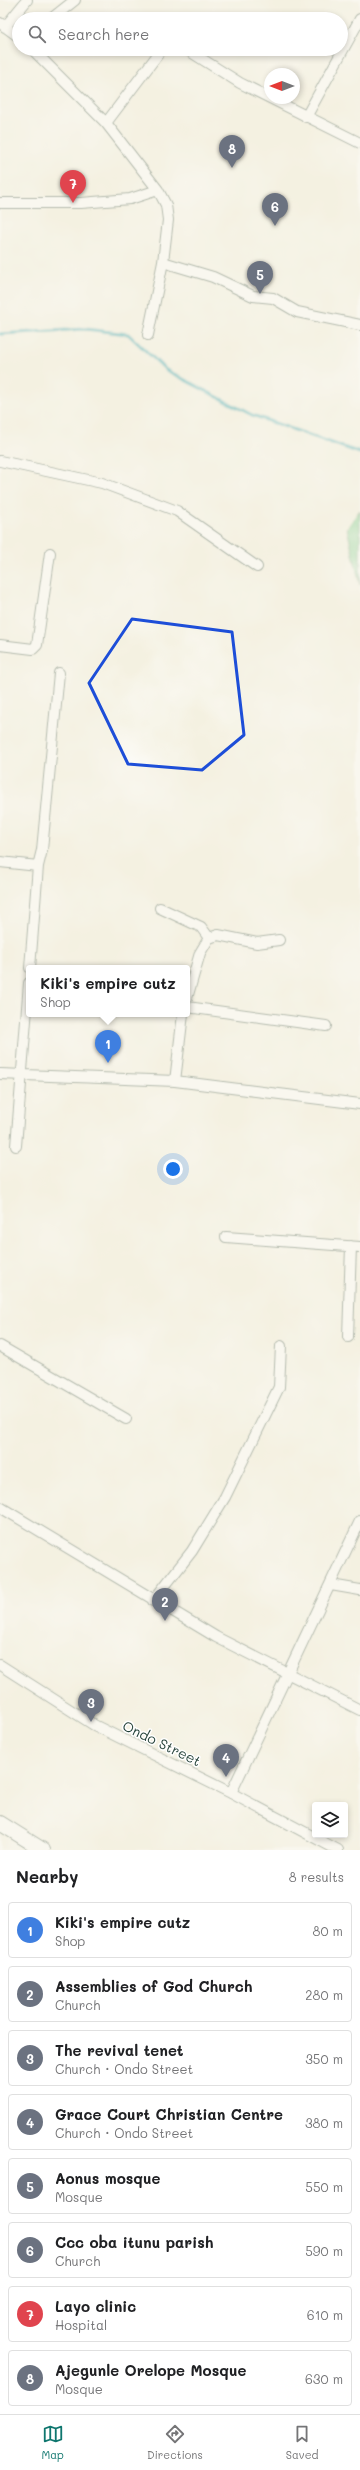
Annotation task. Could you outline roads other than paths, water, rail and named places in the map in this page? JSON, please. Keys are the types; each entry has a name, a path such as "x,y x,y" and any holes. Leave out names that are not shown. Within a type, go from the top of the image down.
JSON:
{"street":[{"path":"15,12 27,0"},
{"path":"60,12 75,0"},
{"path":"12,15 2,25 12,32"},
{"path":"348,41 360,19"},
{"path":"39,56 106,123 158,190 166,205 168,220 163,262 148,335"},
{"path":"106,123 157,56"},
{"path":"197,56 240,83 306,117 360,142"},
{"path":"306,117 340,56"},
{"path":"0,204 81,203 130,199 158,190"},
{"path":"163,262 213,277 253,296 273,298 297,312 360,324"},
{"path":"0,461 102,484 177,510 257,567"},
{"path":"0,645 33,649 37,645 50,553"},
{"path":"30,965 38,866 42,850 59,673"},
{"path":"0,862 38,866"},
{"path":"160,908 201,927 209,938"},
{"path":"190,988 200,953 209,938 218,936 257,943 279,940"},
{"path":"190,1007 326,1026"},
{"path":"16,1146 26,1017"},
{"path":"175,1081 183,1017"},
{"path":"0,1074 175,1081 360,1104"},
{"path":"226,1237 355,1246 348,1337"},
{"path":"0,1346 126,1419"},
{"path":"154,1601 192,1551 225,1497 279,1387 281,1346"},
{"path":"0,1507 216,1637 360,1710"},
{"path":"230,1793 360,1521"},
{"path":"331,1584 360,1590"},
{"name":"Ondo Street","path":"0,1666 94,1725 230,1793 338,1850"},
{"path":"0,1823 43,1850"}],"waterway":[{"path":"0,334 85,329 128,334 166,370 252,415 360,453"}],"place":[{"name":"Ajegunle Orelope Mosque","path":"232,168"},
{"name":"Layo clinic","path":"73,203"},
{"name":"Ccc oba itunu parish","path":"275,226"},
{"name":"Aonus mosque","path":"260,294"},
{"name":"Kiki's empire cutz","path":"108,1063"},
{"name":"Assemblies of God Church","path":"165,1621"},
{"name":"The revival tenet","path":"91,1722"},
{"name":"Grace Court Christian Centre","path":"226,1777"}]}
